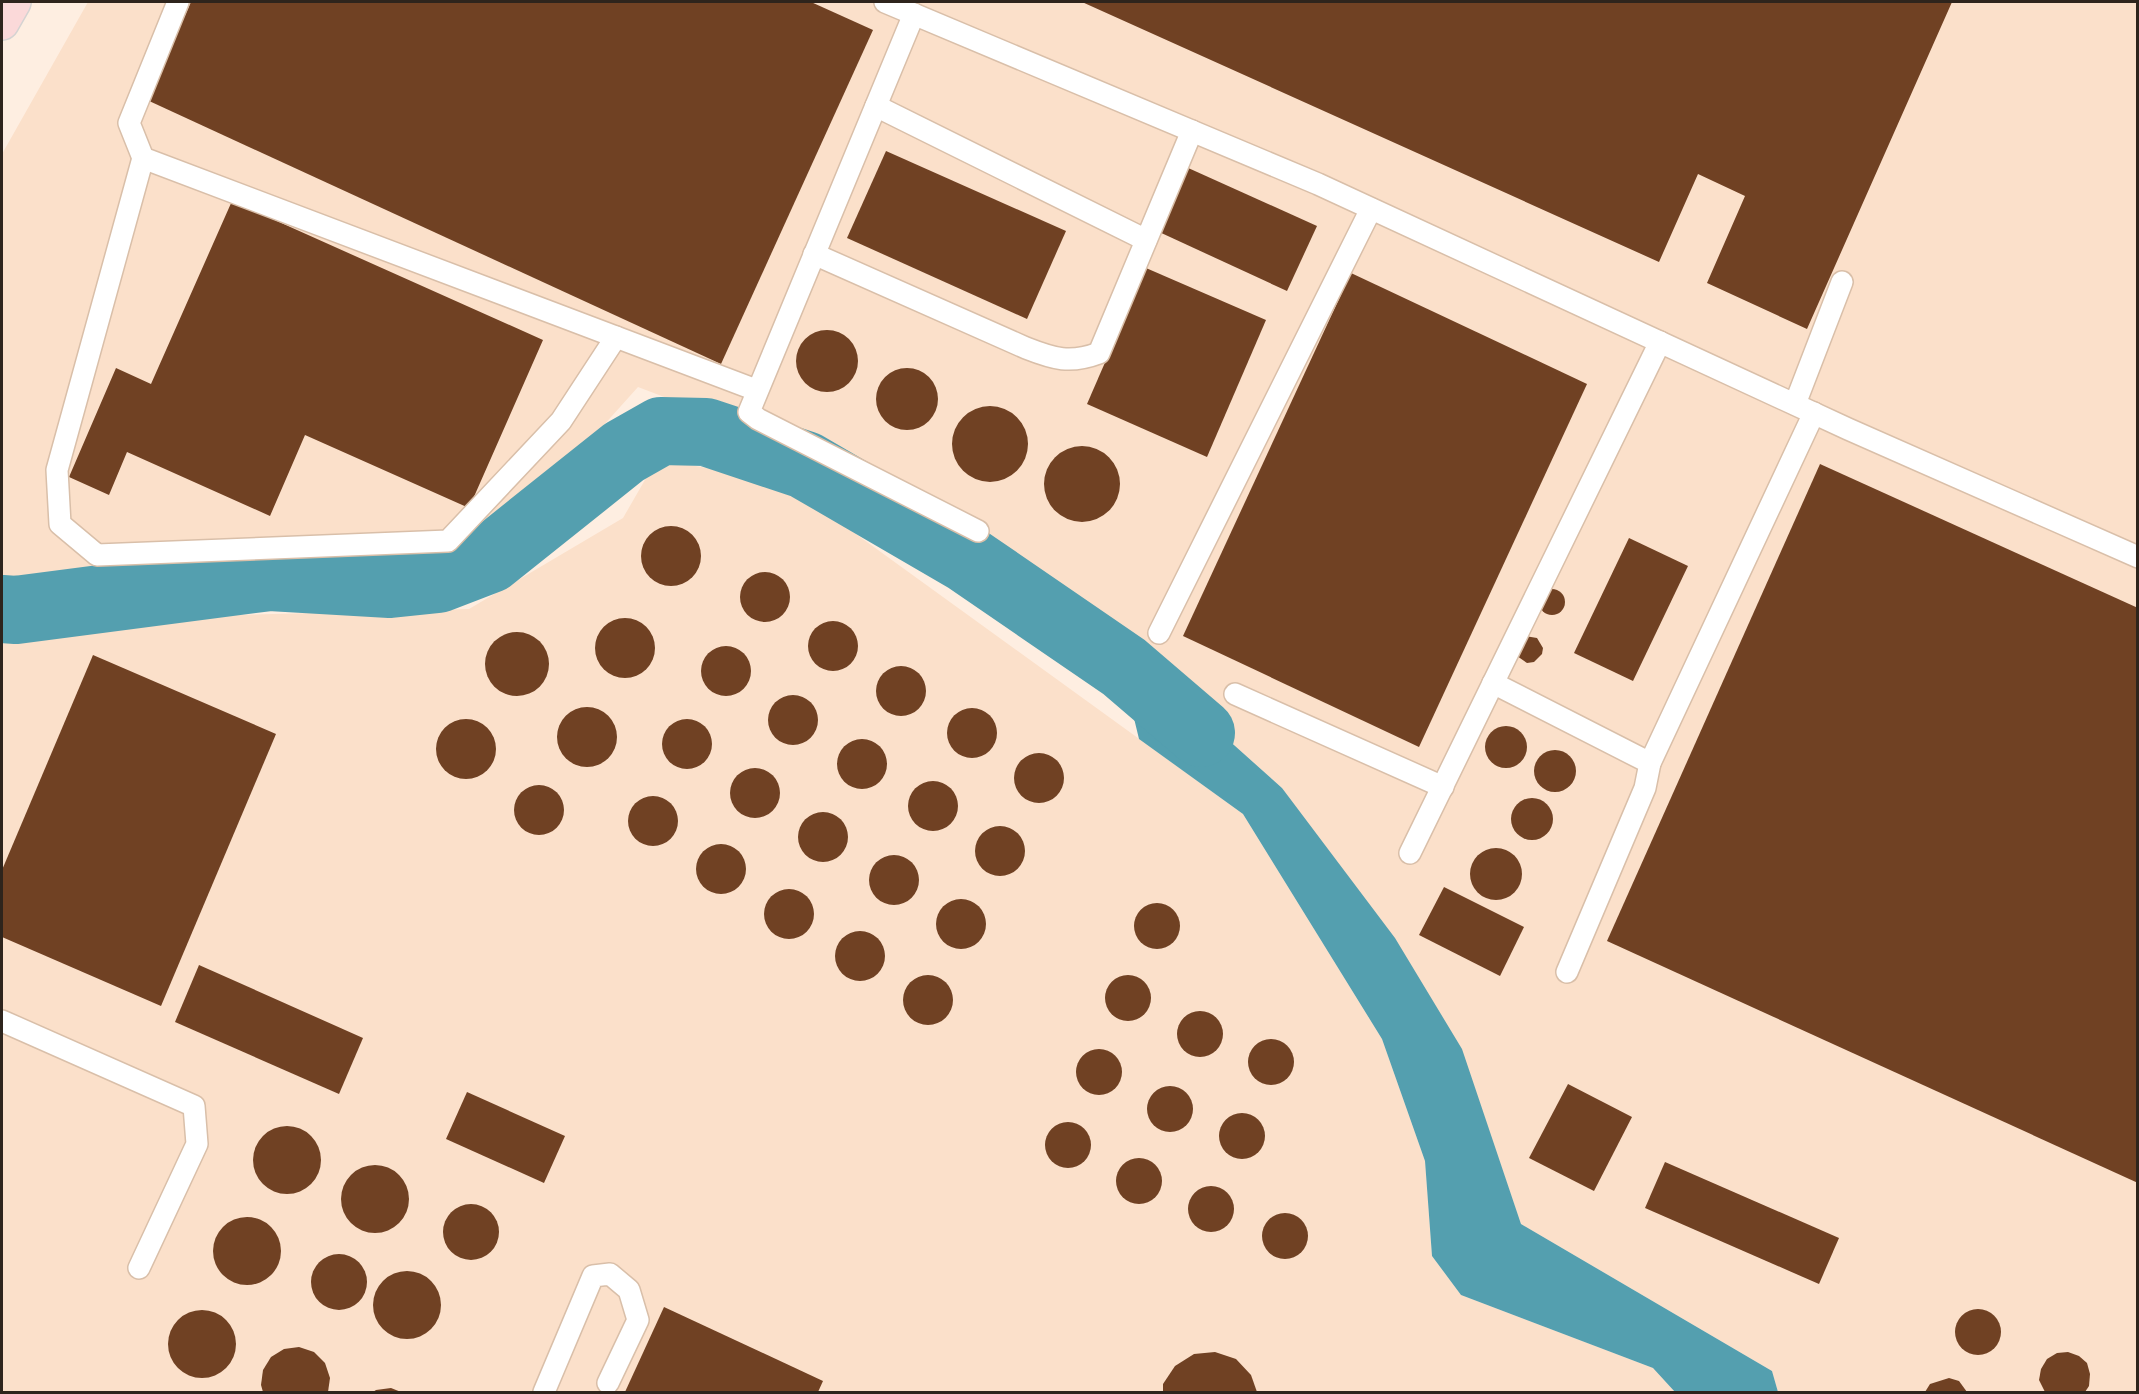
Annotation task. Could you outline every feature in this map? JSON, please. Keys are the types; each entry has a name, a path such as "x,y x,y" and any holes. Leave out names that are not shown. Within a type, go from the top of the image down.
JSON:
{"main road":[{"path":"2,23 14,2"}],"lane":[{"path":"178,2 129,123 143,158 57,470 60,524 97,555 448,541 561,421 616,337"},
{"path":"885,2 1371,209 1804,408 2138,557"},
{"path":"914,14 756,390 749,412 758,419 978,531"},
{"path":"876,106 1146,240"},
{"path":"814,254 1026,348 1051,357 1078,360 1099,353 1192,131"},
{"path":"143,158 756,390"},
{"path":"1159,633 1371,209"},
{"path":"1567,972 1645,788 1650,762 1804,408 1842,282"},
{"path":"1410,853 1660,342"},
{"path":"1493,684 1650,762"},
{"path":"1235,694 1443,787"},
{"path":"2,1021 194,1106 197,1144 139,1268"},
{"path":"544,1392 593,1276 610,1274 629,1290 638,1320 608,1383"}],"shaded area":[{"path":"88,2 2137,2 2137,1392 1778,1392 1772,1371 1521,1224 1461,1049 1282,788 1139,660 924,496 638,387 453,593 2,580 2,154"},
{"path":"657,459 784,482 1243,814 1382,1039 1425,1161 1432,1256 1461,1295 1653,1368 1675,1392 2,1392 2,621 469,609 623,518"}],"water":[{"path":"1139,660 1282,788 1395,938 1462,1049 1521,1224 1772,1371 1778,1392 1675,1392 1653,1368 1461,1295 1432,1256 1425,1161 1382,1039 1243,814 1139,739 1125,681"}],"building":[{"path":"191,2 811,2 873,30 721,364 147,100"},
{"path":"1082,2 1952,2 1807,329 1707,283 1745,196 1698,174 1659,262"},
{"path":"886,151 1066,231 1027,319 847,238"},
{"path":"1186,167 1317,226 1287,291 1157,231"},
{"path":"232,201 543,340 469,508 305,435 270,516 127,452 109,495 69,477 116,368 151,384"},
{"path":"1146,268 1266,320 1207,457 1087,404"},
{"path":"1351,273 1587,384 1419,747 1183,636"},
{"path":"827,330 839,332 849,339 856,349 858,361 856,373 849,383 839,390 827,392 815,390 805,383 798,373 796,361 798,349 805,339 815,332"},
{"path":"907,368 919,370 929,377 936,387 938,399 936,411 929,421 919,428 907,430 895,428 885,421 878,411 876,399 878,387 885,377 895,370"},
{"path":"990,406 1005,409 1017,417 1025,429 1028,444 1025,459 1017,471 1005,479 990,482 975,479 963,471 955,459 952,444 955,429 963,417 975,409"},
{"path":"1082,446 1097,449 1109,457 1117,469 1120,484 1117,499 1109,511 1097,519 1082,522 1067,519 1055,511 1047,499 1044,484 1047,469 1055,457 1067,449"},
{"path":"1820,464 2138,608 2138,1183 1607,941"},
{"path":"671,526 688,531 696,539 701,556 696,573 688,581 671,586 654,581 646,573 641,556 646,539 654,531"},
{"path":"1629,538 1688,566 1633,681 1574,653"},
{"path":"765,572 774,574 785,583 790,597 788,606 779,617 765,622 756,620 745,611 740,597 742,588 751,577"},
{"path":"1552,589 1561,593 1565,602 1561,611 1552,615 1543,611 1539,602 1543,593"},
{"path":"625,618 637,620 650,631 655,648 653,660 642,673 625,678 613,676 600,665 595,648 597,636 608,623"},
{"path":"833,621 842,623 853,632 858,646 856,655 847,666 833,671 824,669 813,660 808,646 810,637 819,626"},
{"path":"517,632 529,634 540,641 547,652 549,664 547,676 540,687 529,694 517,696 505,694 494,687 487,676 485,664 487,652 494,641 505,634"},
{"path":"1525,636 1537,638 1543,648 1542,654 1534,662 1527,663 1517,656"},
{"path":"726,646 735,648 746,657 751,671 749,680 740,691 726,696 717,694 706,685 701,671 703,662 712,651"},
{"path":"93,655 276,734 161,1006 2,937 2,870"},
{"path":"901,666 915,670 922,677 926,691 922,705 915,712 901,716 887,712 880,705 876,691 880,677 887,670"},
{"path":"793,695 802,697 813,706 818,720 816,729 807,740 793,745 784,743 773,734 768,720 770,711 779,700"},
{"path":"587,707 604,712 612,720 617,737 612,754 604,762 587,767 570,762 562,754 557,737 562,720 570,712"},
{"path":"972,708 981,710 992,719 997,733 995,742 986,753 972,758 963,756 952,747 947,733 949,724 958,713"},
{"path":"466,719 478,721 491,732 496,749 494,761 483,774 466,779 454,777 441,766 436,749 438,737 449,724"},
{"path":"687,719 696,721 707,730 712,744 710,753 701,764 687,769 678,767 667,758 662,744 664,735 673,724"},
{"path":"1506,726 1514,727 1521,732 1526,739 1526,755 1521,762 1514,767 1506,768 1498,767 1491,762 1486,755 1485,747 1486,739 1491,732 1498,727"},
{"path":"862,739 876,743 883,750 887,764 883,778 876,785 862,789 848,785 841,778 837,764 841,750 848,743"},
{"path":"1555,750 1563,751 1570,756 1575,763 1575,779 1570,786 1563,791 1555,792 1547,791 1540,786 1535,779 1534,771 1535,763 1540,756 1547,751"},
{"path":"1039,753 1053,757 1060,764 1064,778 1060,792 1053,799 1039,803 1025,799 1018,792 1014,778 1018,764 1025,757"},
{"path":"755,768 769,772 776,779 780,793 776,807 769,814 755,818 741,814 734,807 730,793 734,779 741,772"},
{"path":"933,781 942,783 953,792 958,806 956,815 947,826 933,831 924,829 913,820 908,806 910,797 919,786"},
{"path":"539,785 548,787 559,796 564,810 562,819 553,830 539,835 530,833 519,824 514,810 516,801 525,790"},
{"path":"653,796 667,800 674,807 678,821 674,835 667,842 653,846 639,842 632,835 628,821 632,807 639,800"},
{"path":"1532,798 1540,799 1547,804 1552,811 1552,827 1547,834 1540,839 1532,840 1524,839 1517,834 1512,827 1511,819 1512,811 1517,804 1524,799"},
{"path":"823,812 837,816 844,823 848,837 844,851 837,858 823,862 809,858 802,851 798,837 802,823 809,816"},
{"path":"1000,826 1009,828 1020,837 1025,851 1023,860 1014,871 1000,876 991,874 980,865 975,851 977,842 986,831"},
{"path":"721,844 730,846 741,855 746,869 744,878 735,889 721,894 712,892 701,883 696,869 698,860 707,849"},
{"path":"1496,848 1506,850 1514,856 1520,864 1522,874 1520,884 1514,892 1506,898 1496,900 1486,898 1478,892 1472,884 1470,874 1472,864 1478,856 1486,850"},
{"path":"894,855 908,859 915,866 919,880 915,894 908,901 894,905 880,901 873,894 869,880 873,866 880,859"},
{"path":"1444,887 1524,927 1500,976 1419,935"},
{"path":"789,889 798,891 809,900 814,914 812,923 803,934 789,939 780,937 769,928 764,914 766,905 775,894"},
{"path":"961,899 975,903 982,910 986,924 982,938 975,945 961,949 947,945 940,938 936,924 940,910 947,903"},
{"path":"1157,903 1166,904 1173,910 1179,917 1179,935 1173,942 1166,948 1157,949 1148,948 1141,942 1135,935 1134,926 1135,917 1141,910 1148,904"},
{"path":"860,931 869,933 880,942 885,956 883,965 874,976 860,981 851,979 840,970 835,956 837,947 846,936"},
{"path":"199,965 363,1038 339,1094 175,1022"},
{"path":"928,975 937,977 948,986 953,1000 951,1009 942,1020 928,1025 919,1023 908,1014 903,1000 905,991 914,980"},
{"path":"1128,975 1137,976 1144,982 1150,989 1150,1007 1144,1014 1137,1020 1128,1021 1119,1020 1112,1014 1106,1007 1105,998 1106,989 1112,982 1119,976"},
{"path":"1200,1011 1209,1012 1216,1018 1222,1025 1222,1043 1216,1050 1209,1056 1200,1057 1191,1056 1184,1050 1178,1043 1177,1034 1178,1025 1184,1018 1191,1012"},
{"path":"1271,1039 1287,1046 1294,1062 1287,1078 1271,1085 1255,1078 1248,1062 1255,1046"},
{"path":"1099,1049 1108,1050 1115,1056 1121,1063 1121,1081 1115,1088 1108,1094 1099,1095 1090,1094 1083,1088 1077,1081 1076,1072 1077,1063 1083,1056 1090,1050"},
{"path":"1568,1084 1632,1117 1594,1191 1529,1158"},
{"path":"1170,1086 1186,1093 1193,1109 1186,1125 1170,1132 1154,1125 1147,1109 1154,1093"},
{"path":"467,1092 565,1136 544,1183 446,1139"},
{"path":"1242,1113 1251,1114 1258,1120 1264,1127 1264,1145 1258,1152 1251,1158 1242,1159 1233,1158 1226,1152 1220,1145 1219,1136 1220,1127 1226,1120 1233,1114"},
{"path":"1068,1122 1077,1123 1085,1128 1090,1136 1090,1154 1085,1162 1077,1167 1068,1168 1059,1167 1051,1162 1046,1154 1045,1145 1046,1136 1051,1128 1059,1123"},
{"path":"294,1126 306,1132 315,1141 321,1153 319,1173 311,1184 294,1194 280,1194 263,1184 255,1173 253,1153 263,1136 274,1128"},
{"path":"1139,1158 1148,1159 1156,1164 1161,1172 1161,1190 1156,1198 1148,1203 1139,1204 1130,1203 1122,1198 1117,1190 1116,1181 1117,1172 1122,1164 1130,1159"},
{"path":"1665,1162 1839,1238 1819,1284 1645,1208"},
{"path":"382,1165 394,1171 403,1180 409,1192 407,1212 399,1223 382,1233 368,1233 351,1223 343,1212 341,1192 351,1175 362,1167"},
{"path":"1211,1186 1220,1187 1228,1192 1233,1200 1233,1218 1228,1226 1220,1231 1211,1232 1202,1231 1194,1226 1189,1218 1188,1209 1189,1200 1194,1192 1202,1187"},
{"path":"471,1204 482,1206 491,1212 497,1221 499,1232 497,1243 491,1252 482,1258 471,1260 460,1258 451,1252 445,1243 443,1232 445,1221 451,1212 460,1206"},
{"path":"1285,1213 1294,1214 1301,1220 1307,1227 1307,1245 1301,1252 1294,1258 1285,1259 1276,1258 1269,1252 1263,1245 1262,1236 1263,1227 1269,1220 1276,1214"},
{"path":"254,1217 266,1223 275,1232 281,1244 279,1264 271,1275 254,1285 240,1285 223,1275 215,1264 213,1244 223,1227 234,1219"},
{"path":"339,1254 350,1256 359,1262 365,1271 367,1282 365,1293 359,1302 350,1308 339,1310 328,1308 319,1302 313,1293 311,1282 313,1271 319,1262 328,1256"},
{"path":"407,1271 420,1273 431,1281 439,1292 441,1305 439,1318 431,1329 420,1337 407,1339 394,1337 383,1329 375,1318 373,1305 375,1292 383,1281 394,1273"},
{"path":"664,1307 823,1381 818,1392 625,1392"},
{"path":"1978,1309 1994,1316 2001,1332 1994,1348 1978,1355 1962,1348 1955,1332 1962,1316"},
{"path":"209,1310 221,1316 230,1325 236,1337 234,1357 226,1368 209,1378 195,1378 178,1368 170,1357 168,1337 178,1320 189,1312"},
{"path":"299,1347 314,1352 325,1363 330,1378 328,1392 263,1392 261,1385 263,1370 271,1357 284,1349"},
{"path":"1215,1352 1236,1359 1251,1375 1257,1392 1163,1392 1163,1384 1175,1366 1194,1354"},
{"path":"2068,1352 2079,1356 2087,1363 2090,1374 2089,1386 2085,1392 2045,1392 2039,1380 2041,1369 2047,1359 2057,1353"},
{"path":"1949,1378 1959,1381 1967,1392 1925,1392 1930,1384"},
{"path":"391,1388 401,1392 373,1392 376,1390"}],"waterway":[{"path":"2,609 16,610 270,577 390,584 438,579 490,559 624,452 661,431 706,432 805,465 965,558 1124,667 1201,733"}]}
